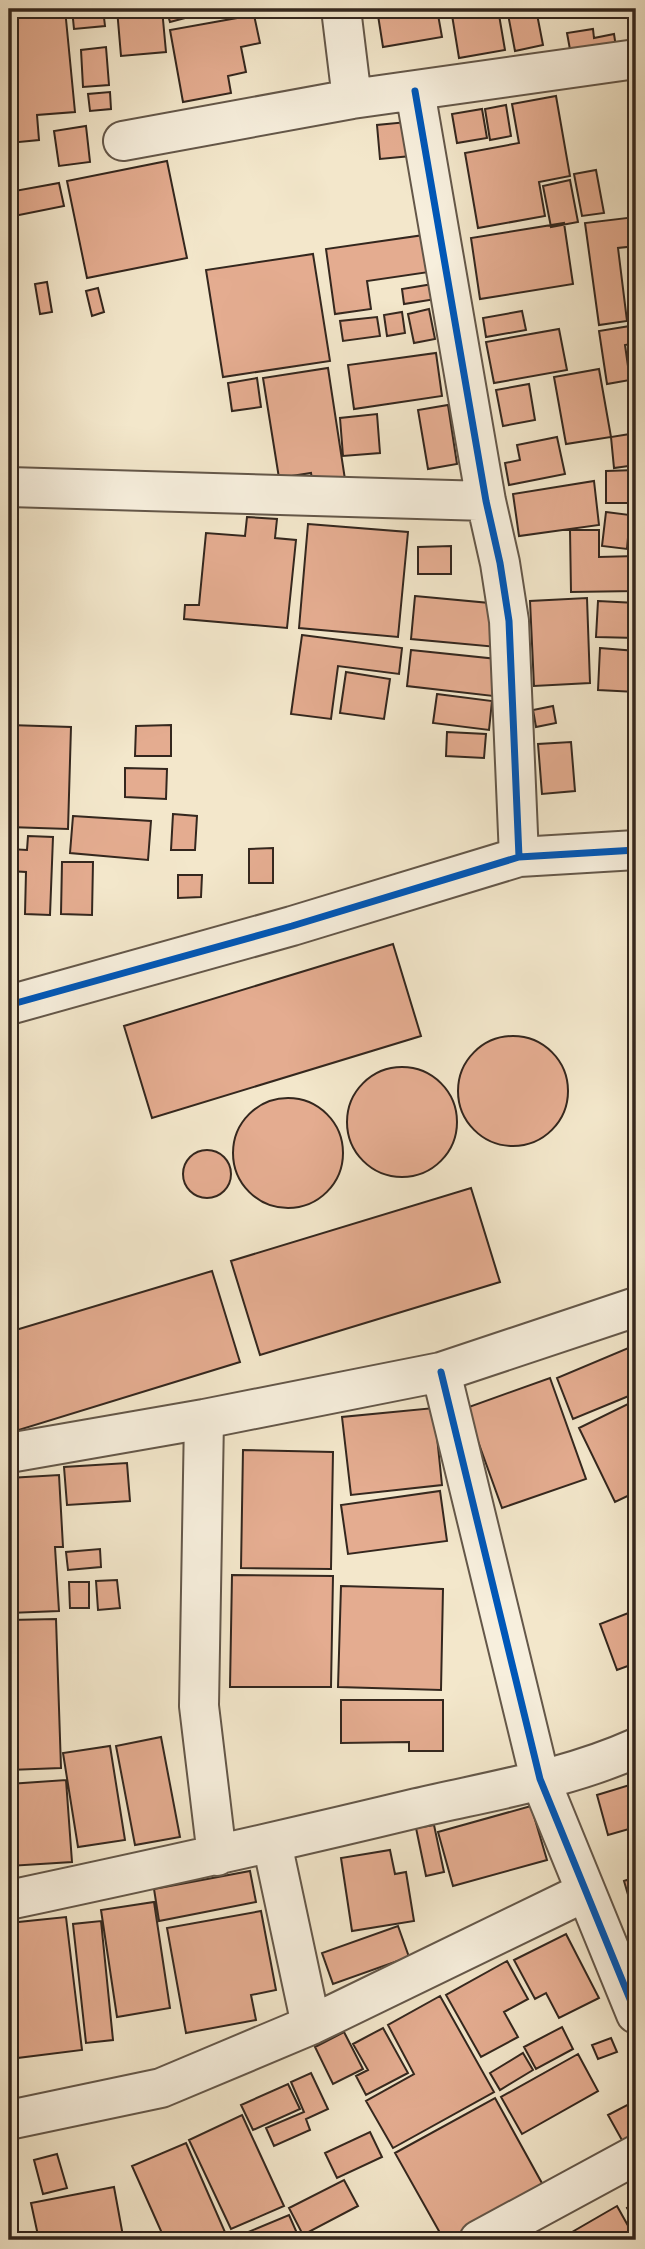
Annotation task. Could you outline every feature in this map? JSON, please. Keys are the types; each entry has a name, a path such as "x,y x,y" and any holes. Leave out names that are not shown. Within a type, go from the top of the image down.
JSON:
{"street":[{"path":"341,9 352,99"},
{"path":"123,141 352,99 636,59"},
{"path":"415,91 509,621 519,857"},
{"path":"9,487 486,501"},
{"path":"9,1005 292,926 519,857 636,850"},
{"path":"9,1453 204,1419 441,1372 636,1307"},
{"path":"441,1372 540,1779 636,2014"},
{"path":"204,1419 199,1706 217,1856"},
{"path":"9,1899 217,1856 540,1779 600,1764 636,1748"},
{"path":"272,1843 311,2025"},
{"path":"9,2120 161,2088 311,2025 585,1892"},
{"path":"480,2240 636,2155"}],"building":[{"path":"9,9 65,9 75,112 37,115 39,140 9,143"},
{"path":"72,9 103,9 105,26 74,29"},
{"path":"117,9 162,9 166,52 121,56"},
{"path":"166,9 219,9 170,22"},
{"path":"377,9 437,9 442,37 383,47"},
{"path":"451,9 498,9 505,50 459,58"},
{"path":"507,9 536,9 543,45 515,51"},
{"path":"254,15 260,43 241,47 246,72 228,76 231,93 183,102 170,30"},
{"path":"593,29 594,38 614,34 616,47 571,55 567,33"},
{"path":"106,47 109,85 83,87 81,50"},
{"path":"110,92 111,109 90,111 88,94"},
{"path":"556,96 570,176 539,182 545,216 478,228 465,153 519,143 512,104"},
{"path":"506,105 511,136 490,140 485,109"},
{"path":"482,109 487,138 457,143 452,114"},
{"path":"407,122 411,156 380,159 377,125"},
{"path":"86,126 90,162 59,166 54,131"},
{"path":"167,161 187,258 87,278 67,181"},
{"path":"596,170 604,213 582,216 574,174"},
{"path":"570,180 578,222 551,227 543,186"},
{"path":"59,183 64,206 9,217 9,192"},
{"path":"635,217 636,246 618,248 627,321 599,325 585,223"},
{"path":"564,223 573,284 480,299 471,238"},
{"path":"424,235 429,272 367,281 371,309 335,314 326,249"},
{"path":"313,254 330,361 223,377 206,270"},
{"path":"47,282 52,312 40,314 35,284"},
{"path":"433,284 436,299 404,304 402,289"},
{"path":"98,288 104,312 92,316 86,291"},
{"path":"429,309 435,339 414,343 408,314"},
{"path":"522,311 526,330 486,337 483,318"},
{"path":"402,312 405,333 387,336 384,315"},
{"path":"377,317 380,336 343,341 340,321"},
{"path":"636,325 636,343 625,345 630,380 607,384 599,331"},
{"path":"559,329 567,370 494,383 486,342"},
{"path":"436,353 442,396 354,409 348,365"},
{"path":"328,368 346,486 314,491 311,473 279,478 263,378"},
{"path":"599,369 611,437 566,444 554,377"},
{"path":"257,378 261,407 232,411 228,383"},
{"path":"529,384 535,420 503,426 496,390"},
{"path":"448,405 457,464 428,469 418,410"},
{"path":"377,414 380,453 343,456 340,418"},
{"path":"636,433 636,465 614,468 611,437"},
{"path":"557,437 565,474 509,485 505,463 520,460 517,445"},
{"path":"636,470 636,503 606,503 606,471"},
{"path":"594,481 599,525 519,536 513,494"},
{"path":"606,512 630,515 627,549 602,546"},
{"path":"247,517 277,519 275,538 296,540 287,628 184,619 185,605 199,605 206,533 245,536"},
{"path":"308,524 408,532 398,637 299,628"},
{"path":"570,530 599,530 599,557 636,556 636,591 571,592"},
{"path":"451,546 451,574 418,574 418,547"},
{"path":"415,596 500,604 497,647 411,639"},
{"path":"587,598 590,683 534,686 530,601"},
{"path":"598,601 636,603 636,638 596,637"},
{"path":"302,635 402,648 399,674 338,666 331,719 291,714"},
{"path":"600,648 636,651 636,692 598,690"},
{"path":"411,650 497,659 493,696 407,686"},
{"path":"346,672 390,679 384,719 340,713"},
{"path":"437,694 492,701 489,730 433,723"},
{"path":"553,706 556,723 536,727 533,710"},
{"path":"9,725 71,727 68,829 9,827"},
{"path":"171,725 171,756 135,756 136,726"},
{"path":"447,732 486,734 484,758 446,756"},
{"path":"571,742 575,791 542,794 538,744"},
{"path":"125,768 167,769 166,799 125,797"},
{"path":"173,814 197,816 195,850 171,850"},
{"path":"73,816 151,821 148,860 70,853"},
{"path":"28,836 53,837 50,915 25,914 26,872 9,871 10,849 27,850"},
{"path":"273,848 273,883 249,883 249,849"},
{"path":"62,862 93,862 92,915 61,914"},
{"path":"178,875 202,875 201,897 178,898"},
{"path":"393,944 421,1036 152,1118 124,1026"},
{"path":"513,1036 534,1040 552,1052 564,1070 568,1091 564,1112 552,1130 534,1142 513,1146 492,1142 474,1130 462,1112 458,1091 462,1070 474,1052 492,1040"},
{"path":"402,1067 423,1071 441,1083 453,1101 457,1122 453,1143 441,1161 423,1173 402,1177 381,1173 363,1161 351,1143 347,1122 351,1101 363,1083 381,1071"},
{"path":"288,1098 309,1102 327,1114 339,1132 343,1153 339,1174 327,1192 309,1204 288,1208 267,1204 249,1192 237,1174 233,1153 237,1132 249,1114 267,1102"},
{"path":"207,1150 224,1157 231,1174 224,1191 207,1198 190,1191 183,1174 190,1157"},
{"path":"471,1188 500,1282 260,1355 231,1261"},
{"path":"212,1271 240,1362 9,1433 9,1332"},
{"path":"633,1346 636,1355 636,1393 573,1419 557,1378"},
{"path":"550,1378 586,1479 502,1508 466,1408"},
{"path":"636,1400 636,1492 615,1502 579,1428"},
{"path":"434,1408 442,1485 351,1495 342,1417"},
{"path":"243,1450 333,1452 331,1569 241,1568"},
{"path":"127,1463 130,1501 67,1505 64,1467"},
{"path":"59,1475 63,1547 55,1547 59,1611 9,1613 9,1478"},
{"path":"440,1491 447,1541 348,1554 341,1505"},
{"path":"100,1549 101,1567 68,1570 66,1552"},
{"path":"232,1575 333,1576 331,1687 230,1687"},
{"path":"117,1580 120,1608 98,1610 96,1581"},
{"path":"69,1582 89,1582 89,1608 70,1608"},
{"path":"341,1586 443,1589 441,1690 338,1687"},
{"path":"636,1610 636,1663 617,1670 600,1624"},
{"path":"56,1619 61,1768 9,1770 10,1620"},
{"path":"341,1700 443,1700 443,1751 409,1751 409,1742 341,1743"},
{"path":"161,1737 180,1837 135,1845 116,1746"},
{"path":"110,1746 125,1840 78,1847 63,1753"},
{"path":"66,1780 72,1862 9,1866 9,1784"},
{"path":"636,1783 636,1827 608,1835 597,1795"},
{"path":"531,1806 547,1860 453,1886 438,1832"},
{"path":"434,1825 444,1872 426,1876 416,1828"},
{"path":"390,1850 395,1874 406,1872 414,1921 352,1931 341,1858"},
{"path":"250,1871 256,1902 159,1921 154,1889"},
{"path":"636,1877 636,1903 631,1905 624,1881"},
{"path":"154,1902 170,2008 117,2017 101,1910"},
{"path":"261,1911 276,1990 251,1995 256,2020 186,2033 167,1928"},
{"path":"66,1917 82,2050 9,2059 9,1923"},
{"path":"101,1921 113,2040 86,2043 73,1924"},
{"path":"398,1926 409,1957 333,1984 322,1953"},
{"path":"566,1934 599,1998 559,2018 546,1993 535,1999 514,1960"},
{"path":"507,1961 528,1999 504,2012 518,2037 481,2057 446,1995"},
{"path":"440,1996 494,2092 393,2148 366,2101 414,2074 388,2025"},
{"path":"562,2027 573,2049 536,2069 524,2047"},
{"path":"383,2028 408,2073 366,2095 356,2076 368,2070 353,2044"},
{"path":"344,2032 363,2069 333,2084 315,2047"},
{"path":"611,2038 617,2052 598,2059 592,2045"},
{"path":"523,2053 533,2070 500,2090 490,2073"},
{"path":"578,2054 598,2091 522,2134 501,2097"},
{"path":"311,2073 328,2109 306,2119 310,2130 274,2146 266,2128 304,2112 291,2082"},
{"path":"288,2084 300,2109 253,2130 241,2105"},
{"path":"495,2098 543,2185 472,2232 456,2240 444,2240 395,2153"},
{"path":"633,2102 636,2108 636,2135 623,2142 608,2115"},
{"path":"242,2115 284,2206 231,2229 189,2140"},
{"path":"370,2132 382,2157 337,2178 325,2153"},
{"path":"186,2143 228,2239 165,2240 132,2166"},
{"path":"57,2154 67,2188 43,2194 34,2160"},
{"path":"344,2180 358,2206 303,2235 289,2208"},
{"path":"114,2187 123,2236 103,2240 39,2240 31,2203"},
{"path":"636,2203 636,2224 627,2208"},
{"path":"617,2206 636,2240 560,2239"},
{"path":"289,2215 300,2240 229,2240"}],"cycle path":[{"path":"415,91 509,621 519,857"},
{"path":"9,1005 292,926 519,857 636,850"},
{"path":"441,1372 540,1779 636,2014"}]}
